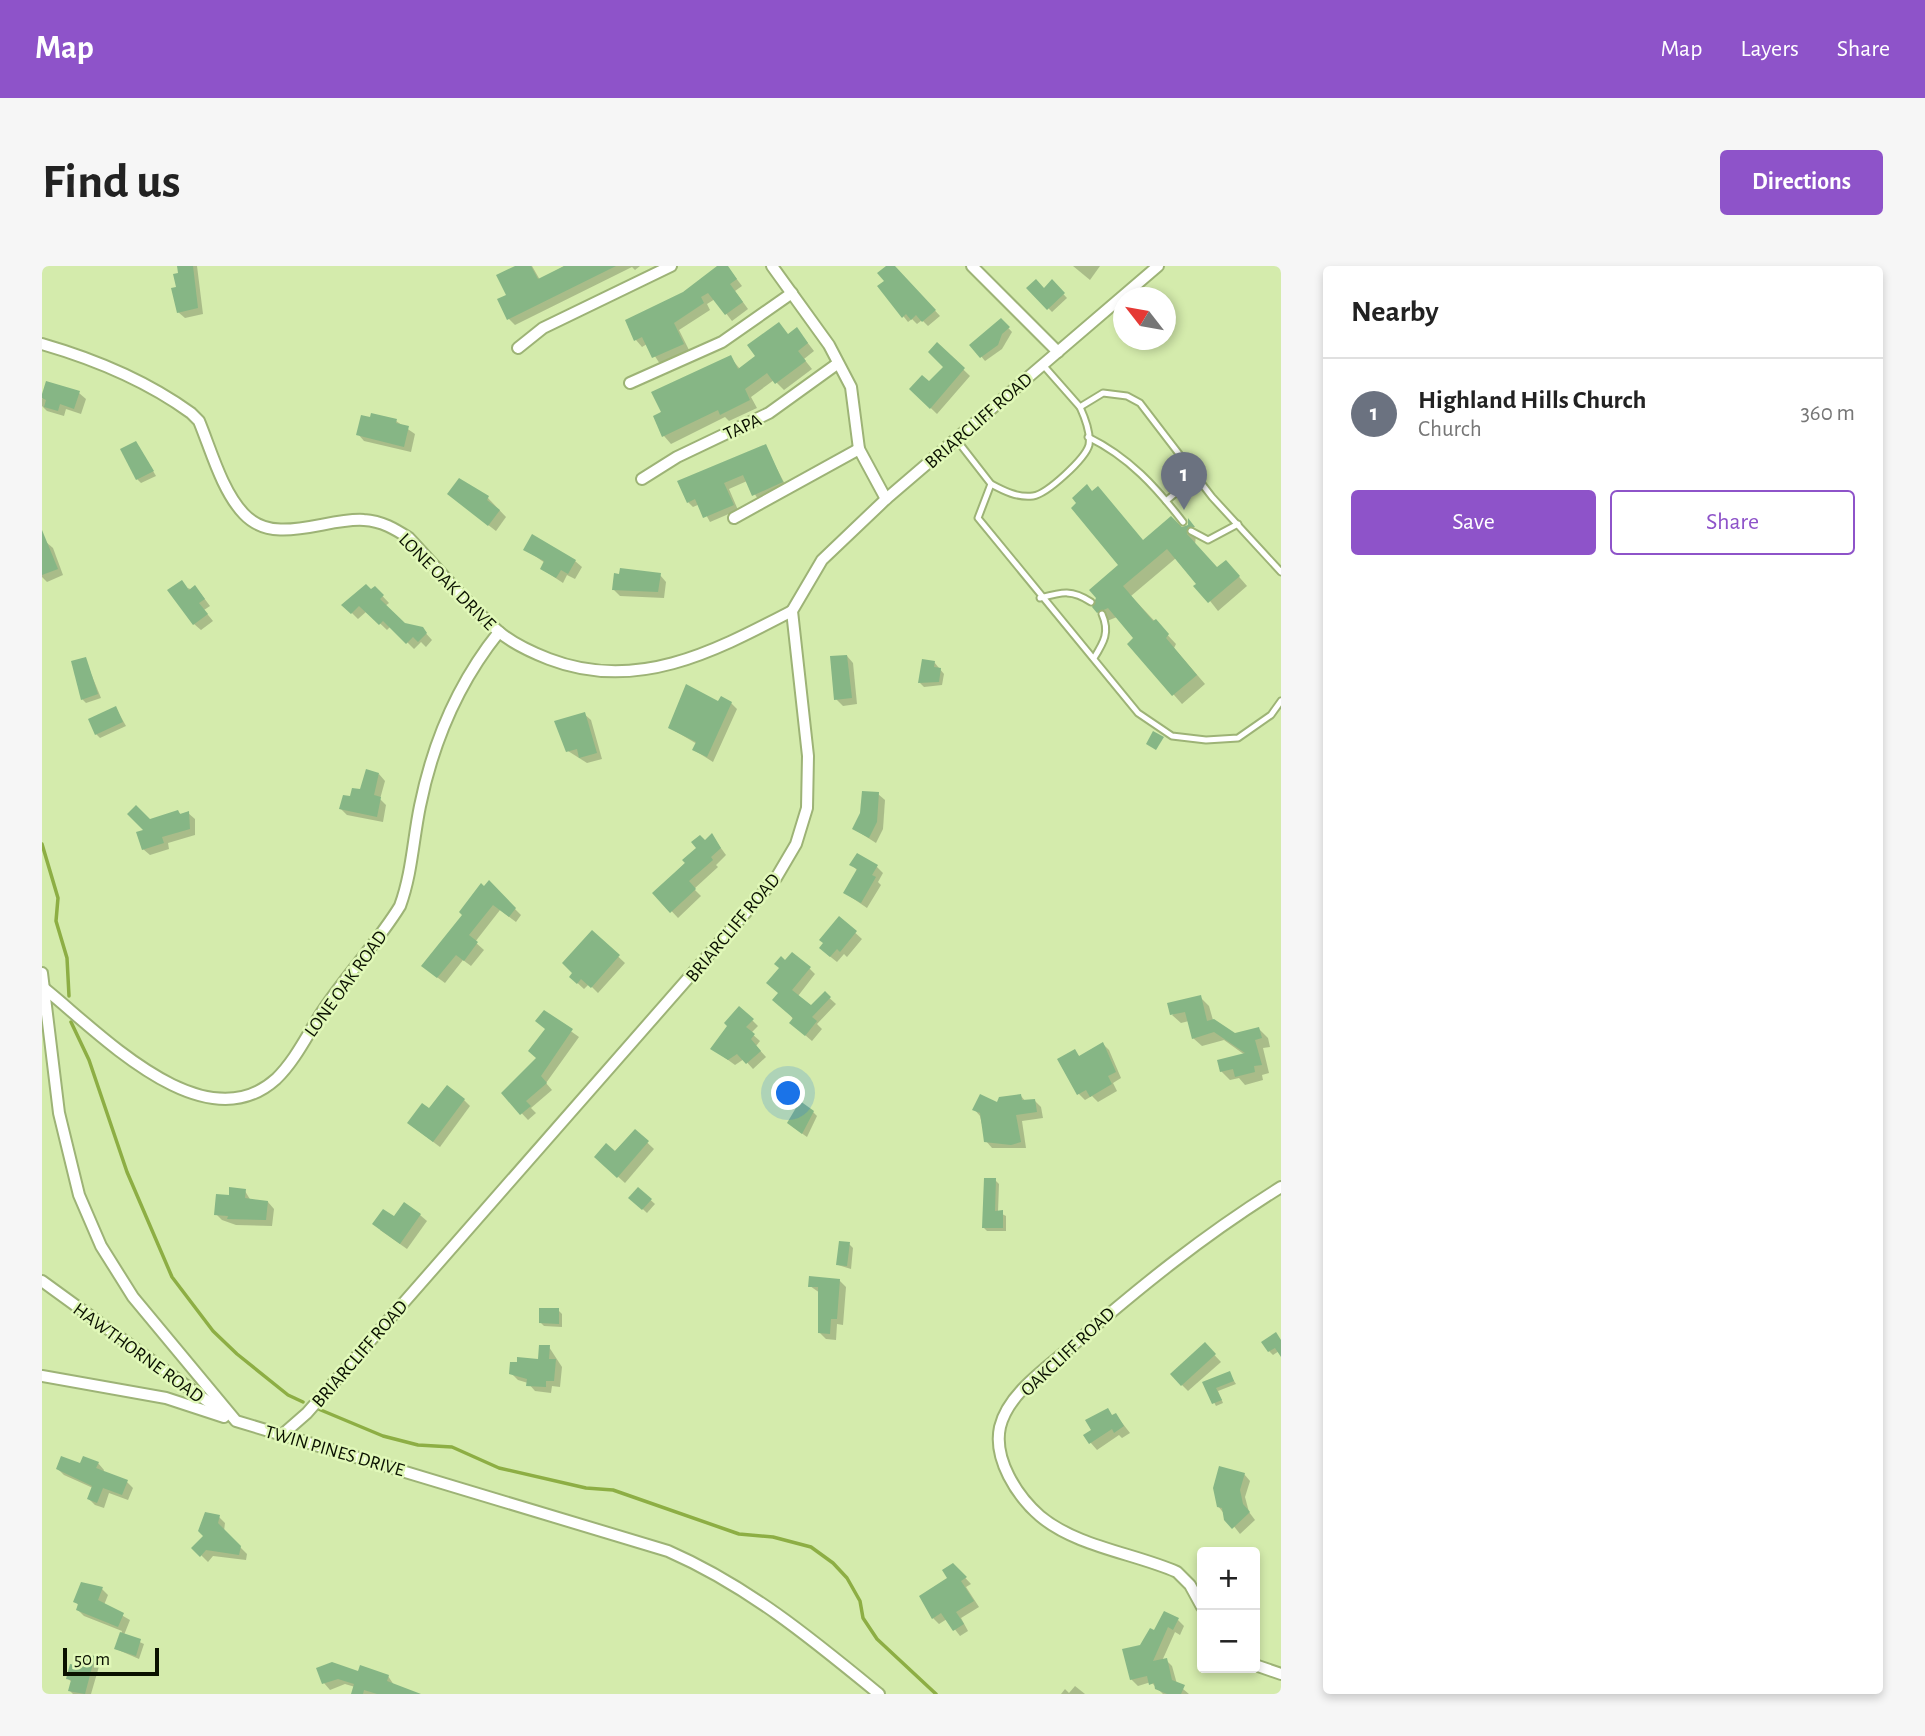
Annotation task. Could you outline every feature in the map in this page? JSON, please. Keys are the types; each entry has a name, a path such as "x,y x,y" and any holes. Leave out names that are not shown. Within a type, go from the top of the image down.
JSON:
{"street":[{"path":"518,348 543,328 671,266"},
{"path":"772,266 829,345 853,393 859,449 887,499"},
{"path":"972,266 1058,352"},
{"name":"BRIARCLIFF ROAD","path":"283,1434 307,1413 776,878 796,845 807,808 808,756 792,611 822,560 887,499 1158,266"},
{"path":"629,383 722,342 792,293"},
{"name":"LONE OAK DRIVE","path":"42,344 81,356 133,379 191,413 199,421 234,502 253,521 267,528 281,529 362,519 386,525 409,538 499,632 529,651 564,664 593,671 640,671 668,667 703,656 792,611"},
{"name":"TAPA","path":"642,479 677,457 769,413 837,364"},
{"path":"734,518 859,449"},
{"name":"LONE OAK ROAD","path":"45,989 136,1062 174,1087 203,1097 228,1101 245,1098 277,1078 400,906 410,878 431,755 464,683 499,632"},
{"path":"42,973 59,1113 68,1158 79,1195 101,1246 133,1297 236,1421"},
{"name":"OAKCLIFF ROAD","path":"1197,1598 1190,1585 1177,1572 1074,1535 1038,1515 1005,1471 999,1449 1000,1426 1020,1393 1119,1303 1215,1229 1281,1187"},
{"name":"HAWTHORNE ROAD","path":"42,1281 170,1376 236,1421"},
{"path":"42,1376 166,1398 236,1421"},
{"name":"TWIN PINES DRIVE","path":"236,1421 668,1550 715,1571 766,1604 879,1694"},
{"path":"1260,1667 1281,1674"}],"lane":[{"path":"956,439 991,484 1018,496 1036,496 1083,457 1089,444 1080,407 1043,365"},
{"path":"1080,407 1103,393 1127,396 1140,403 1196,476 1281,572"},
{"path":"1088,438 1124,457 1183,522"},
{"path":"1166,501 1196,476"},
{"path":"991,484 978,518 1040,598 1094,658 1138,713 1172,736 1206,740 1238,738 1271,715 1281,701"},
{"path":"1192,531 1208,540 1238,524"},
{"path":"1040,598 1068,591 1091,602"},
{"path":"1094,658 1105,640 1107,626 1102,614"}],"building":[{"path":"177,266 193,266 198,308 177,313 171,288 176,287 173,274 178,273"},
{"path":"515,266 531,266 538,279 564,266 616,266 507,320 497,299 506,295 496,275"},
{"path":"717,266 728,266 737,279 730,284 743,302 725,315 708,293 701,297 704,303 674,323 684,344 652,358 642,337 634,341 625,320 683,292"},
{"path":"886,266 895,266 936,310 922,322 916,315 911,320 906,314 902,318 877,286 884,281 877,273"},
{"path":"1036,279 1044,288 1052,279 1065,293 1047,310 1026,288"},
{"path":"1001,318 1010,327 1002,334 998,345 980,358 969,345"},
{"path":"779,322 788,334 797,327 808,343 798,351 806,361 775,384 767,373 745,389 750,400 720,415 718,410 662,437 653,416 661,412 651,392 731,355 738,369 755,356 747,345"},
{"path":"937,342 965,368 930,409 909,389 922,375 929,381 943,367 928,352"},
{"path":"46,381 80,391 74,409 60,404 58,411 44,407 46,400 42,398 42,394"},
{"path":"371,413 397,419 396,423 409,426 404,447 356,435 361,415 370,417"},
{"path":"136,441 154,471 136,480 120,449"},
{"path":"766,444 783,482 752,496 743,475 724,483 734,505 703,518 695,499 687,503 677,481"},
{"path":"459,478 489,496 487,500 500,510 488,526 447,494"},
{"path":"1087,484 1092,491 1098,486 1143,540 1171,516 1182,527 1188,525 1188,518 1195,527 1188,527 1187,534 1217,567 1226,560 1240,576 1208,603 1167,549 1123,586 1153,621 1156,619 1169,634 1166,638 1197,675 1172,696 1127,644 1133,638 1108,608 1097,613 1092,607 1096,598 1089,590 1118,565 1071,508 1076,503 1072,498"},
{"path":"42,530 58,569 42,575"},
{"path":"532,534 576,560 568,574 561,570 556,578 540,569 544,561 523,550"},
{"path":"620,568 661,573 658,592 612,590 614,573 619,574"},
{"path":"182,580 189,590 195,585 205,599 199,603 208,614 193,625 167,590"},
{"path":"366,584 371,589 375,586 384,595 380,599 405,623 423,627 427,633 418,642 413,637 406,644 383,621 379,625 359,606 351,614 341,605"},
{"path":"847,655 852,698 834,700 830,656"},
{"path":"86,657 98,694 81,700 71,661"},
{"path":"922,659 935,661 934,667 941,668 939,682 918,683"},
{"path":"686,684 718,701 721,696 732,702 707,757 692,750 696,742 668,728"},
{"path":"116,706 123,722 95,735 88,719"},
{"path":"585,712 597,753 579,758 577,749 566,752 554,721"},
{"path":"1153,731 1164,737 1156,750 1146,744"},
{"path":"366,769 379,773 374,795 381,797 377,817 339,809 343,795 350,796 352,788 360,789"},
{"path":"862,791 879,792 877,822 869,838 852,829 860,813"},
{"path":"136,805 150,819 178,810 180,814 189,811 190,829 162,837 164,843 142,850 136,832 143,830 127,814"},
{"path":"712,833 721,848 711,857 713,860 689,881 696,889 670,913 652,893 685,863 682,860 696,848 691,842 700,835 705,840"},
{"path":"857,853 878,865 872,875 876,877 861,903 843,893 857,869 849,865"},
{"path":"489,880 516,908 509,917 493,905 469,935 478,942 464,961 456,955 437,978 421,966 462,915 459,912 481,883 484,886"},
{"path":"839,916 857,931 840,952 837,949 830,957 819,948 823,943 819,940"},
{"path":"592,930 620,955 591,988 581,979 577,984 569,977 572,973 562,963"},
{"path":"792,952 811,967 792,990 811,1005 825,991 831,997 812,1017 817,1021 805,1036 789,1023 793,1018 772,1000 778,993 766,983 779,968 774,964 781,956 785,960"},
{"path":"1201,995 1207,1021 1214,1019 1235,1033 1259,1027 1262,1038 1255,1040 1262,1065 1254,1066 1255,1072 1235,1077 1233,1069 1220,1072 1217,1060 1245,1053 1214,1032 1192,1039 1185,1012 1170,1015 1167,1003"},
{"path":"739,1006 754,1019 746,1027 755,1034 751,1039 761,1051 746,1064 737,1054 728,1060 710,1049 727,1026 724,1023"},
{"path":"544,1010 573,1029 541,1076 547,1083 526,1101 531,1106 520,1115 501,1093 536,1058 528,1051 545,1029 535,1021"},
{"path":"1103,1042 1116,1072 1108,1076 1112,1084 1090,1097 1086,1090 1077,1095 1057,1059 1075,1049 1079,1056"},
{"path":"447,1085 465,1099 433,1142 407,1123 422,1103 429,1108"},
{"path":"980,1094 997,1102 999,1097 1021,1094 1022,1100 1035,1099 1037,1112 1016,1115 1021,1142 1011,1145 984,1142 980,1113 972,1110"},
{"path":"800,1101 814,1111 802,1134 787,1123"},
{"path":"635,1129 649,1141 617,1178 594,1157 606,1143 615,1151"},
{"path":"984,1178 996,1178 995,1211 1003,1210 1003,1228 982,1228"},
{"path":"229,1187 246,1189 245,1198 268,1201 266,1220 227,1219 228,1216 214,1215 216,1194 229,1195"},
{"path":"638,1187 652,1199 642,1210 628,1198"},
{"path":"404,1202 421,1214 400,1244 372,1224 383,1209 394,1216"},
{"path":"839,1241 850,1242 847,1266 836,1265"},
{"path":"809,1276 840,1279 837,1319 831,1319 830,1334 818,1333 818,1287 808,1287"},
{"path":"539,1308 559,1308 559,1324 539,1323"},
{"path":"1276,1332 1281,1340 1281,1357 1275,1348 1268,1352 1261,1342"},
{"path":"1205,1342 1216,1354 1181,1386 1170,1374"},
{"path":"539,1345 550,1345 549,1359 556,1359 554,1381 546,1381 546,1387 526,1386 527,1379 509,1374 510,1362 517,1362 517,1357 538,1359"},
{"path":"1230,1371 1234,1381 1216,1388 1222,1400 1212,1404 1202,1382"},
{"path":"1108,1408 1112,1415 1116,1413 1124,1426 1114,1433 1112,1429 1089,1444 1083,1435 1091,1430 1085,1420"},
{"path":"61,1456 80,1463 83,1456 99,1462 96,1468 128,1480 122,1495 103,1488 97,1503 87,1499 92,1486 56,1469"},
{"path":"1219,1466 1245,1473 1240,1490 1243,1504 1250,1512 1232,1529 1224,1520 1222,1508 1217,1507 1213,1488"},
{"path":"205,1512 220,1515 218,1523 241,1546 239,1555 206,1550 200,1557 191,1548 203,1536 198,1531"},
{"path":"953,1563 967,1577 961,1581 974,1601 956,1612 964,1624 953,1631 941,1613 932,1619 919,1596 947,1578 942,1570"},
{"path":"81,1582 103,1587 98,1600 124,1613 118,1627 76,1610 78,1604 73,1602"},
{"path":"1164,1611 1179,1618 1173,1630 1168,1627 1153,1661 1167,1658 1172,1680 1185,1685 1181,1694 1167,1694 1155,1689 1154,1683 1149,1685 1147,1676 1130,1680 1122,1649 1140,1645 1150,1628 1154,1630"},
{"path":"120,1632 141,1639 136,1656 114,1649"},
{"path":"85,1654 95,1656 85,1694 68,1691 71,1680 66,1679 70,1664 75,1665 77,1659 84,1661"},
{"path":"332,1662 358,1671 360,1665 389,1675 387,1681 421,1694 377,1694 364,1690 363,1694 351,1694 354,1684 338,1679 322,1684 316,1668"}],"waterway":[{"path":"42,844 58,898 56,921 67,958 69,996"},
{"path":"71,1022 89,1060 127,1172 172,1277 213,1331 237,1354 288,1395 303,1402"},
{"path":"316,1408 383,1436 418,1445 452,1447 499,1468 586,1488 613,1490 739,1534 773,1537 811,1547 833,1563 847,1578 860,1601 863,1618 877,1639 936,1694"}],"place":[{"name":"Highland Hills Church","path":"1184,510"}]}
